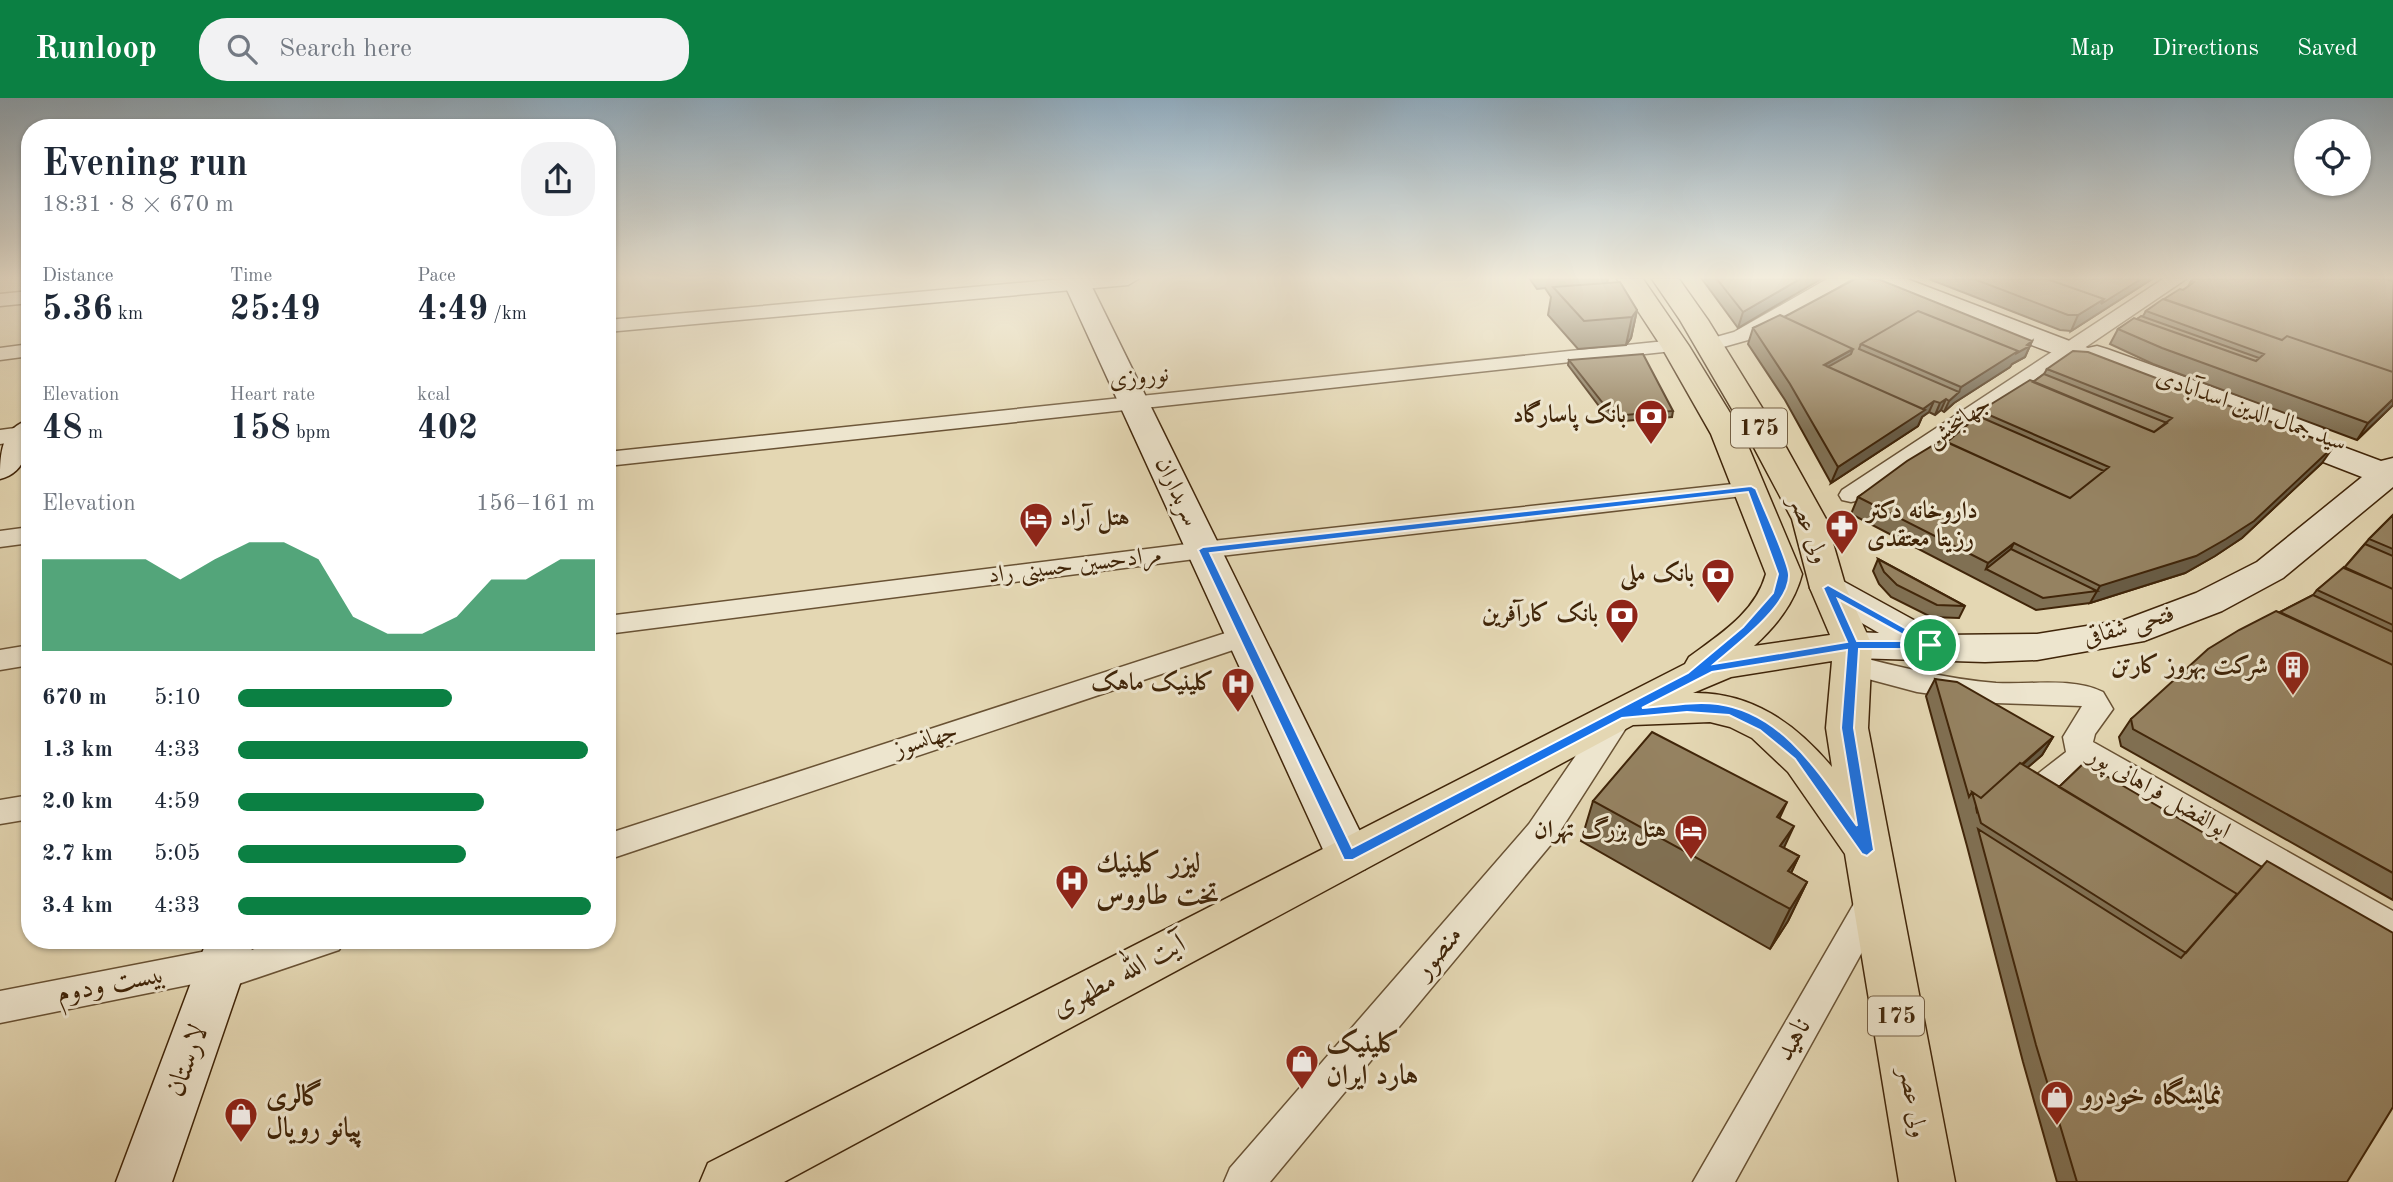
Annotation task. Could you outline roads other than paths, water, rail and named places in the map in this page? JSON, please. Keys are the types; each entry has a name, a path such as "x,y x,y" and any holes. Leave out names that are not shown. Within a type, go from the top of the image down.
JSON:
{"main road":[{"name":"سربداران","path":"1099,330 1349,856"},
{"name":"ولی عصر","path":"1664,330 1727,434 1782,567 1782,586 1778,594 1753,624 1692,676"},
{"name":"ولی عصر","path":"1699,330 1766,440 1809,519 1828,588 1842,653 1847,728 1874,898 1927,1182"},
{"name":"سید جمال الدین اسدآبادی","path":"2016,330 2068,349 2093,363 2391,471"},
{"path":"0,469 21,433"},
{"name":"فتحی شقاقی","path":"1842,653 1930,645 1985,649 2064,644 2130,632 2231,592 2270,569 2391,471"},
{"path":"1828,588 1930,645"},
{"name":"آیت الله مطهری","path":"728,1182 1692,676 1725,664 1842,653"},
{"path":"1620,714 1687,708 1717,709 1731,712 1764,727 1799,756 1867,850"},
{"name":"لارستان","path":"144,1182 224,960"}],"street":[{"path":"1709,345 1741,336 1752,330"},
{"name":"جهانبخش","path":"1851,495 2098,330"},
{"name":"نوروزی","path":"616,458 1675,346"},
{"path":"0,354 21,352"},
{"name":"مرادحسین حسینی راد","path":"616,624 1203,550 1751,489"},
{"path":"0,539 21,536"},
{"name":"جهانسوز","path":"616,844 1244,636"},
{"name":"ابوالفضل فراهانی پور","path":"1842,653 1917,682 1995,693 2084,695 2093,699 2098,709 2078,736 2076,744 2086,753 2393,928"},
{"path":"0,660 21,656"},
{"name":"منصور","path":"1244,1182 1541,833 1620,714"},
{"path":"2033,794 2086,753"},
{"path":"0,812 21,808"},
{"name":"ناهید","path":"1713,1182 1874,898"},
{"path":"224,960 281,949"},
{"name":"بیست ودوم","path":"0,1007 224,960"}],"place":[{"name":"بانک پاسارگاد","path":"1651,446"},
{"name":"هتل آراد","path":"1036,549"},
{"name":"داروخانه دکتر رزیتا معتقدی","path":"1842,556"},
{"name":"بانک ملی","path":"1718,605"},
{"name":"بانک کارآفرین","path":"1622,645"},
{"name":"شرکت بهروز کارتن","path":"2293,697"},
{"name":"کلینیک ماهک","path":"1238,714"},
{"name":"هتل بزرگ تهران","path":"1691,861"},
{"name":"ليزر كلينيك تخت طاووس","path":"1072,911"},
{"name":"کلینیک هارد ایران","path":"1302,1091"},
{"name":"نمایشگاه خودرو","path":"2057,1127"},
{"name":"گالری پیانو رویال","path":"241,1144"}]}
